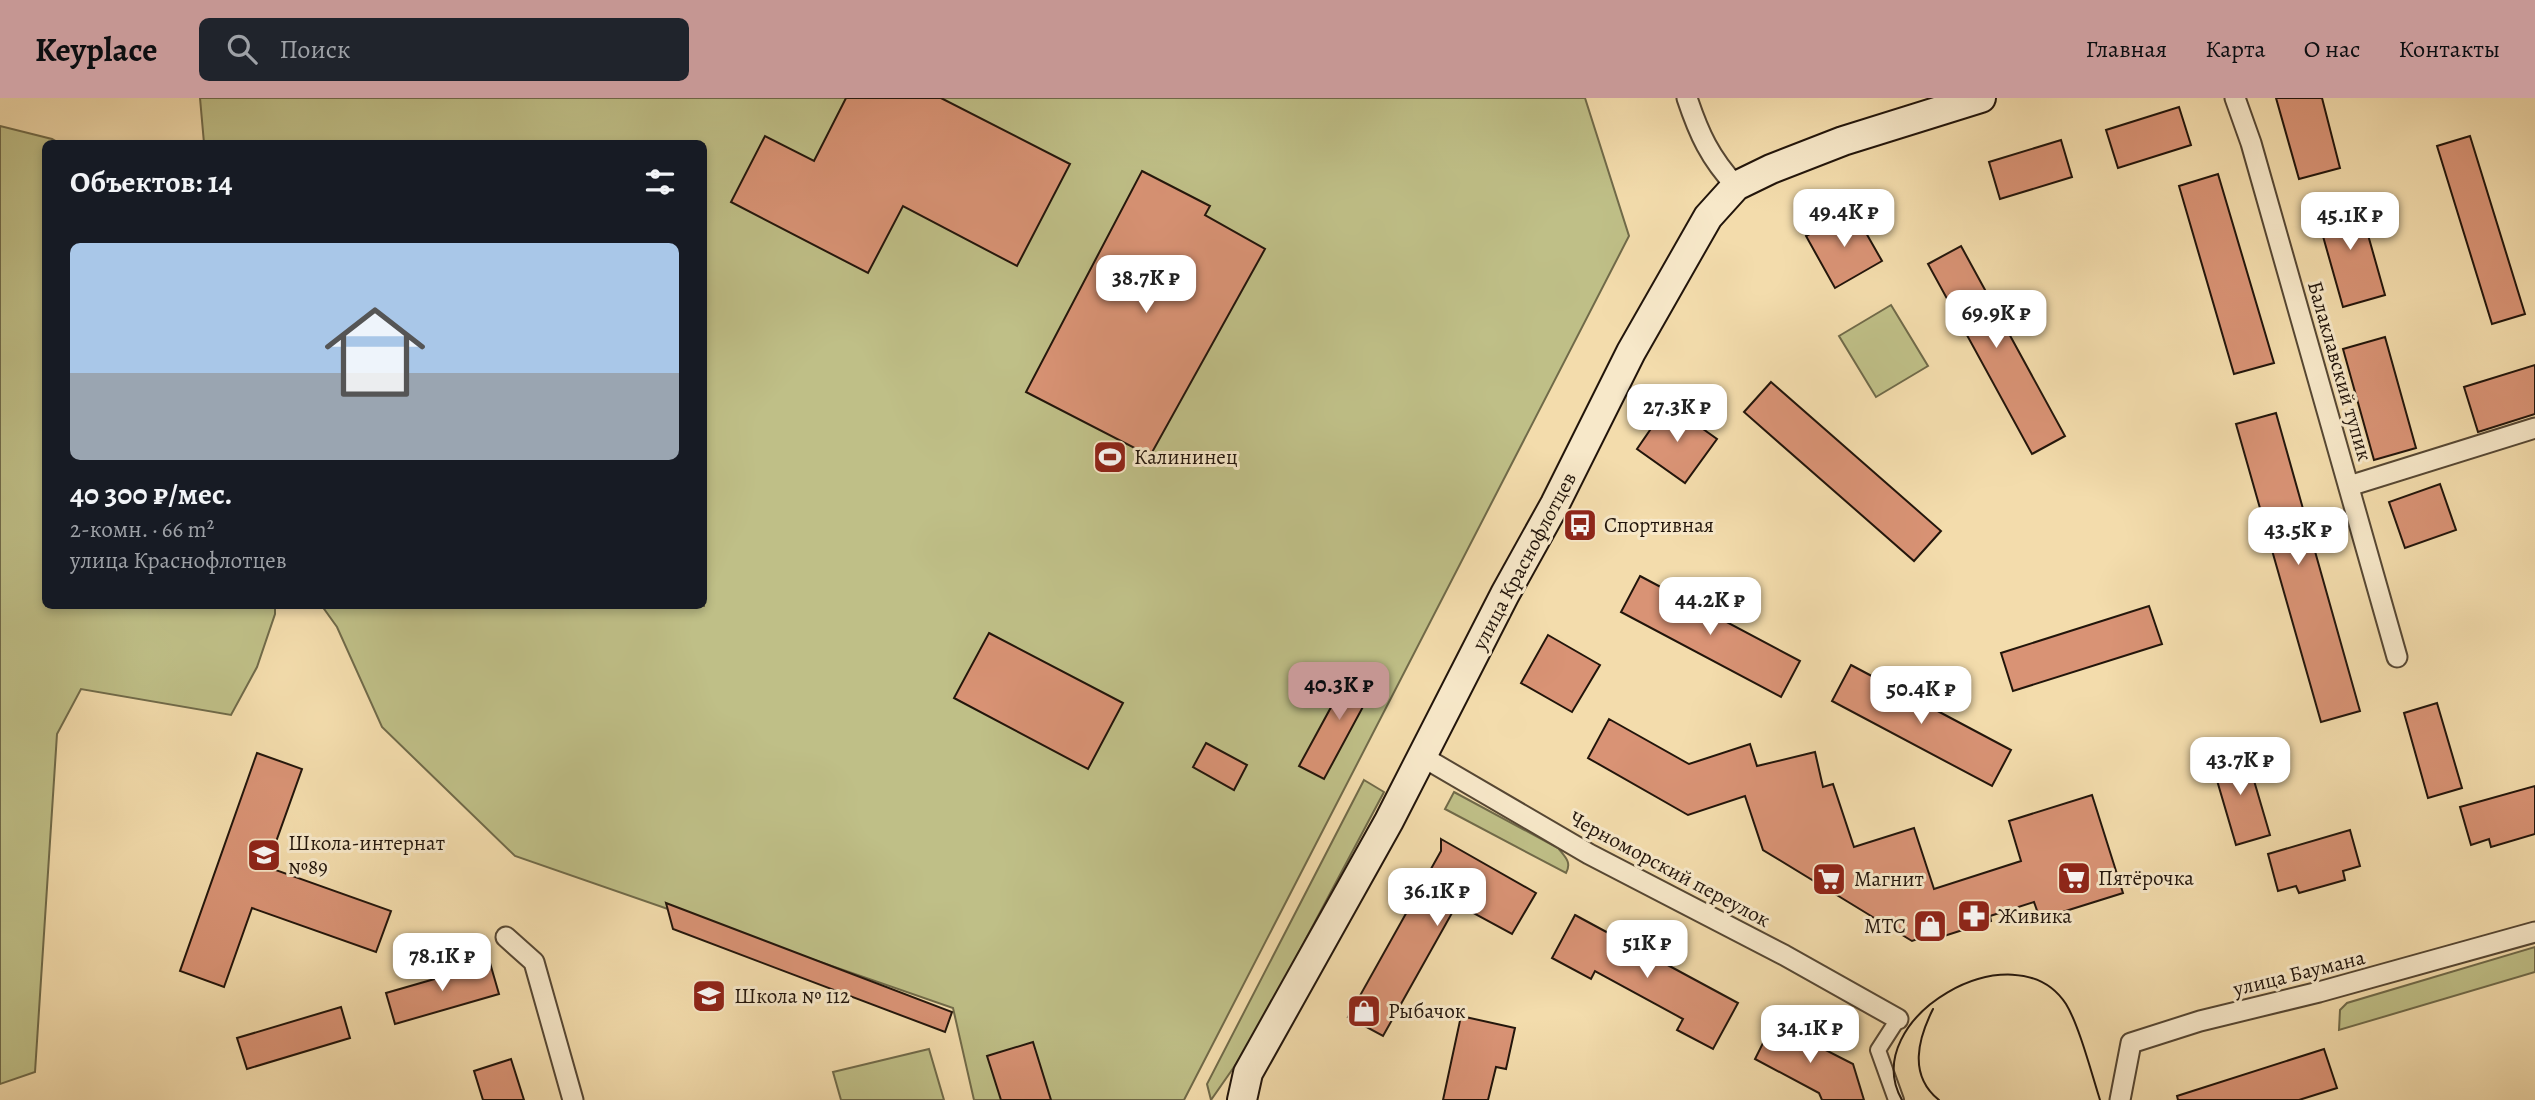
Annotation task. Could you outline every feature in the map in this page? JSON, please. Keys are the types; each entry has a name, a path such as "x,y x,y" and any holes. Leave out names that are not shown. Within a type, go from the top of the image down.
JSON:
{"main road":[{"name":"улица Краснофлотцев","path":"1242,1100 1248,1073 1423,757 1631,352 1708,217 1736,186 1771,169 1843,141 1981,98"}],"street":[{"path":"1687,98 1699,132 1716,164 1736,186"},
{"name":"Балаклавский тупик","path":"2235,98 2251,143 2397,657"},
{"path":"2349,486 2535,428"},
{"name":"Черноморский переулок","path":"1423,757 1589,854 1784,955 1898,1019"},
{"name":"улица Баумана","path":"2120,1100 2131,1043 2200,1021 2332,989 2535,932"},
{"path":"506,937 534,962 573,1100"},
{"path":"1896,1100 1878,1050 1898,1019"}],"green space":[{"name":"Калининец","path":"200,98 1585,98 1629,236 1184,1100 974,1100 953,1008 515,856 382,727 337,627 324,609 707,609 707,140 204,140"},
{"path":"0,126 54,140 42,140 42,609 275,609 275,614 257,667 231,715 81,689 57,734 35,1072 0,1084"},
{"path":"1891,305 1928,366 1876,397 1839,336"},
{"path":"1364,780 1384,792 1250,1044 1211,1100 1207,1084"},
{"path":"1454,792 1558,848 1568,863 1566,873 1445,809"},
{"path":"2535,947 2535,972 2339,1030 2340,1010 2347,1003"},
{"path":"929,1049 944,1100 841,1100 833,1072"}],"building":[{"path":"846,98 941,98 1070,164 1017,266 903,206 868,273 731,202 765,136 814,161"},
{"path":"2276,98 2322,98 2340,168 2299,179"},
{"path":"2179,107 2191,145 2118,168 2106,130"},
{"path":"2470,136 2525,314 2492,324 2437,146"},
{"path":"2061,140 2072,177 2000,199 1989,162"},
{"path":"1142,171 1210,206 1205,215 1265,249 1150,456 1026,392"},
{"path":"2218,174 2274,363 2234,374 2179,186"},
{"path":"2357,196 2385,295 2343,307 2315,208"},
{"path":"1853,210 1882,261 1835,288 1806,236"},
{"path":"1961,246 2065,436 2032,454 1928,264"},
{"path":"2385,337 2416,448 2374,460 2343,349"},
{"path":"2535,365 2535,414 2478,432 2464,387"},
{"path":"1771,382 1941,531 1914,561 1744,412"},
{"path":"1668,404 1717,439 1685,483 1637,449"},
{"path":"2276,413 2360,711 2321,722 2236,424"},
{"path":"2440,484 2456,530 2405,548 2389,502"},
{"path":"1640,576 1800,661 1781,697 1621,612"},
{"path":"2149,606 2162,644 2013,691 2001,653"},
{"path":"989,633 1123,703 1088,769 954,698"},
{"path":"1548,635 1600,665 1572,712 1521,683"},
{"path":"1354,665 1378,679 1324,779 1299,766"},
{"path":"1851,665 2011,750 1992,786 1832,701"},
{"path":"2437,703 2462,788 2428,798 2404,713"},
{"path":"1609,719 1689,764 1750,744 1757,766 1815,752 1823,787 1833,784 1854,847 1914,828 1934,889 2021,861 2009,821 2092,795 2123,893 2040,919 2034,902 1990,916 1991,921 1944,936 1942,931 1912,941 1763,850 1745,796 1688,815 1588,758"},
{"path":"1206,743 1247,765 1234,790 1193,767"},
{"path":"2245,750 2270,835 2236,845 2211,760"},
{"path":"257,753 302,769 267,867 391,911 376,952 252,908 224,987 180,971"},
{"path":"2535,786 2535,834 2491,847 2489,839 2471,845 2460,807"},
{"path":"2350,830 2360,866 2343,871 2345,880 2299,893 2296,886 2278,891 2268,854"},
{"path":"1441,839 1536,893 1512,934 1457,904 1383,1036 1348,1017 1441,851"},
{"path":"666,903 952,1012 945,1032 673,929"},
{"path":"1575,915 1738,1003 1713,1049 1677,1030 1683,1019 1595,971 1591,979 1552,958"},
{"path":"490,963 499,994 395,1024 386,993"},
{"path":"341,1007 350,1038 247,1069 237,1038"},
{"path":"1461,1016 1515,1028 1506,1069 1496,1067 1488,1100 1443,1100"},
{"path":"1773,1023 1853,1064 1864,1100 1822,1100 1819,1093 1755,1059"},
{"path":"1033,1042 1051,1100 1001,1100 987,1056"},
{"path":"2324,1049 2337,1088 2299,1100 2178,1100 2177,1096"},
{"path":"511,1059 524,1100 483,1100 474,1071"}],"tram line":[{"path":"1902,1100 1894,1069 1901,1040 1920,1013 1948,992 1980,979 2012,975 2042,982 2066,1004 2080,1037 2100,1100"},
{"path":"1933,1009 1923,1032 1919,1056 1923,1079 1939,1100"}],"place":[{"name":"Калининец","path":"1110,457"},
{"name":"Спортивная","path":"1580,525"},
{"name":"Школа-интернат №89","path":"264,855"},
{"name":"Пятёрочка","path":"2074,878"},
{"name":"Магнит","path":"1829,879"},
{"name":"Живика","path":"1974,916"},
{"name":"МТС","path":"1930,926"},
{"name":"Школа № 112","path":"709,996"},
{"name":"Рыбачок","path":"1364,1011"}]}
